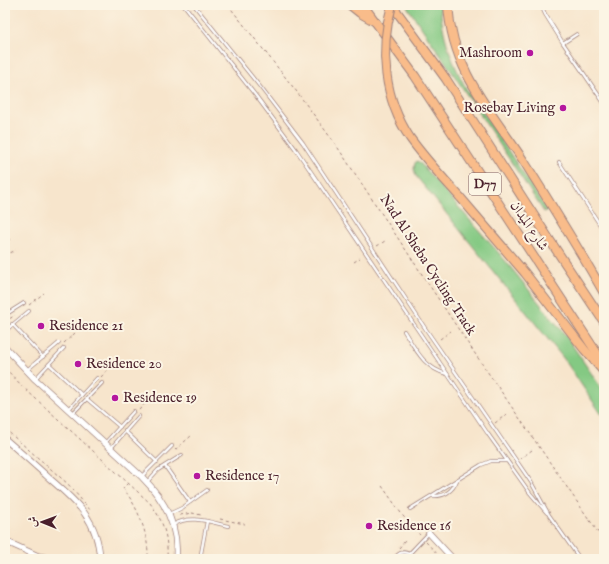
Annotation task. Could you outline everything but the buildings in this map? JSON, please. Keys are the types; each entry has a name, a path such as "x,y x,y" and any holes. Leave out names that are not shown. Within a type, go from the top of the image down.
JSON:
{"main road":[{"path":"350,5 360,14 377,23"},
{"name":"شارع الميدان","path":"363,5 427,96 604,364"},
{"path":"392,5 386,35 385,59 387,82 394,105 404,127 416,147 525,273 584,349 604,372"},
{"name":"شارع الميدان","path":"392,5 450,85 546,235 604,322"},
{"path":"448,5 450,25 456,50 472,84 532,174 604,293"}],"street":[{"path":"5,347 35,379 142,477 160,498 173,525 176,559"},
{"path":"5,439 80,506 93,527 98,543 100,559"},
{"path":"429,533 453,559"},
{"path":"5,541 33,554 53,559"}],"lane":[{"path":"184,5 256,96 297,151 507,461 530,493 549,515 580,559"},
{"path":"194,5 303,142 373,249 536,490 549,515"},
{"path":"541,5 544,14 604,103"},
{"path":"563,43 577,34"},
{"path":"559,162 604,231"},
{"path":"5,315 24,303"},
{"path":"5,331 29,311"},
{"path":"12,324 43,357"},
{"path":"404,331 428,365 434,370 448,374"},
{"path":"27,371 59,342"},
{"path":"35,379 64,348"},
{"path":"49,364 82,395"},
{"path":"70,411 97,378"},
{"path":"70,411 87,398 102,383"},
{"path":"87,398 120,427"},
{"path":"105,443 134,411"},
{"path":"110,448 139,416"},
{"path":"125,431 157,462"},
{"path":"142,477 172,446"},
{"path":"147,482 155,473 182,455"},
{"path":"410,510 485,463 507,461"},
{"path":"165,466 190,502"},
{"path":"432,496 446,494 452,489 457,480"},
{"path":"169,514 207,490"},
{"path":"173,525 189,519 207,521 228,526"},
{"path":"200,559 207,521"},
{"path":"409,554 429,533"},
{"path":"394,559 399,553 402,552 409,554"},
{"path":"409,554 411,559"}],"path":[{"name":"Nad Al Sheba Cycling Track","path":"228,5 297,92 336,145 466,342 604,541"},
{"path":"5,244 10,239"},
{"path":"373,249 385,241"},
{"path":"5,251 10,253 16,250"},
{"path":"354,262 360,258"},
{"path":"440,339 451,331"},
{"path":"5,368 24,388 129,482 150,503 159,515 166,534 167,559"},
{"path":"491,425 507,414"},
{"path":"516,461 532,450"},
{"path":"129,482 123,488 133,503 144,530 147,540 148,559"},
{"path":"382,486 403,516 442,559"},
{"path":"418,559 421,555"}],"green space":[{"path":"406,5 440,5 447,44 461,79 474,102 477,103 547,210 544,212"},
{"path":"417,161 504,259 566,336 604,392 604,418 564,359 416,176 414,169"}],"place":[{"name":"Mashroom","path":"530,53"},
{"name":"Rosebay Living","path":"563,108"},
{"name":"Residence 21","path":"41,326"},
{"name":"Residence 20","path":"78,364"},
{"name":"Residence 19","path":"115,398"},
{"name":"Residence 17","path":"197,476"},
{"name":"Residence 16","path":"369,526"}]}
